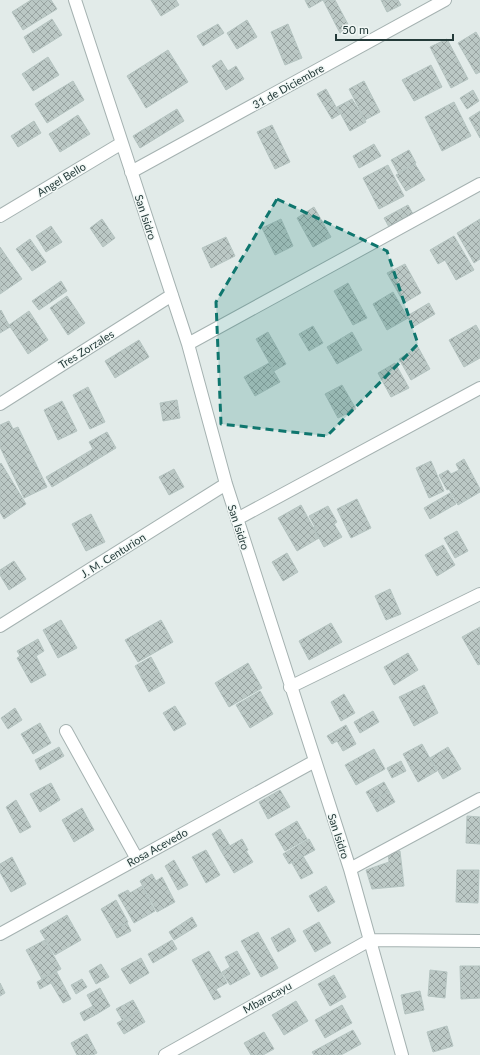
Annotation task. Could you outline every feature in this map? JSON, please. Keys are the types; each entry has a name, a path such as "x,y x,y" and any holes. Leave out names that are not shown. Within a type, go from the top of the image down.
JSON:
{"street":[{"name":"San Isidro","path":"76,0 188,344 226,484 350,869 402,1055"},
{"name":"31 de Diciembre","path":"131,172 445,0"},
{"name":"Angel Bello","path":"0,216 122,143"},
{"path":"188,344 480,184"},
{"name":"Tres Zorzales","path":"0,404 172,295"},
{"path":"237,519 480,388"},
{"name":"J. M. Centurion","path":"0,626 226,484"},
{"path":"290,686 480,594"},
{"path":"66,731 137,859"},
{"name":"Rosa Acevedo","path":"0,934 315,761"},
{"path":"350,869 480,799"},
{"path":"370,940 480,941"},
{"name":"Mbaracayu","path":"165,1055 370,940"}],"highlighted area":[{"path":"277,199 387,251 418,344 327,436 221,424 216,302"}],"building":[{"path":"31,0 51,0 57,9 23,30 12,12"},
{"path":"151,0 176,0 179,5 161,16"},
{"path":"305,0 323,0 309,8"},
{"path":"323,0 335,0 350,28 340,33"},
{"path":"381,0 398,0 401,5 387,12"},
{"path":"52,19 62,35 33,53 24,37"},
{"path":"247,20 257,37 237,49 227,33"},
{"path":"218,24 224,33 203,46 197,36"},
{"path":"288,24 302,58 285,65 271,32"},
{"path":"476,32 480,39 480,72 476,74 458,43"},
{"path":"447,39 468,79 451,88 430,47"},
{"path":"168,50 188,82 146,108 127,76"},
{"path":"48,57 59,75 33,91 22,74"},
{"path":"221,60 228,71 236,66 244,79 226,90 212,66"},
{"path":"431,65 442,87 414,101 402,80"},
{"path":"73,81 84,100 47,123 35,104"},
{"path":"364,81 380,112 365,120 349,89"},
{"path":"326,89 340,114 332,119 317,94"},
{"path":"473,90 479,101 467,109 460,98"},
{"path":"352,99 366,122 350,131 337,107"},
{"path":"454,102 471,136 442,151 425,117"},
{"path":"177,109 184,121 140,148 133,136"},
{"path":"480,111 480,138 469,118"},
{"path":"78,115 90,134 60,152 49,134"},
{"path":"34,121 41,133 18,147 11,136"},
{"path":"272,125 290,162 275,169 257,132"},
{"path":"374,144 381,156 359,168 353,156"},
{"path":"409,150 416,163 398,173 391,160"},
{"path":"415,164 425,180 406,191 396,175"},
{"path":"388,165 404,196 379,209 363,178"},
{"path":"408,205 413,214 389,227 384,218"},
{"path":"314,207 331,237 313,247 297,218"},
{"path":"102,219 115,238 103,247 90,228"},
{"path":"281,219 293,246 275,255 262,228"},
{"path":"480,219 480,259 474,263 457,233"},
{"path":"51,226 62,242 46,252 36,236"},
{"path":"454,236 474,270 456,280 445,260 438,264 430,250"},
{"path":"226,237 235,256 211,268 202,248"},
{"path":"30,239 46,262 32,271 16,249"},
{"path":"0,247 22,279 0,294"},
{"path":"405,264 421,293 404,303 387,273"},
{"path":"61,281 67,291 39,310 32,301"},
{"path":"348,283 367,318 353,325 334,291"},
{"path":"393,292 408,318 387,330 373,304"},
{"path":"67,296 85,323 68,335 50,308"},
{"path":"429,303 435,314 413,327 407,316"},
{"path":"1,310 10,327 0,333 0,311"},
{"path":"29,311 48,340 28,354 9,325"},
{"path":"476,325 480,332 480,358 464,367 449,340"},
{"path":"313,326 323,343 309,351 299,334"},
{"path":"268,332 286,364 274,371 256,339"},
{"path":"352,332 362,350 337,364 327,347"},
{"path":"139,340 149,357 115,378 105,361"},
{"path":"418,347 430,369 411,380 399,359"},
{"path":"269,363 280,382 255,396 244,377"},
{"path":"395,363 409,388 391,397 378,373"},
{"path":"342,385 356,409 338,418 325,394"},
{"path":"88,387 105,422 90,429 73,395"},
{"path":"177,400 180,418 163,421 160,403"},
{"path":"62,401 77,431 58,440 44,410"},
{"path":"9,421 13,429 18,427 47,487 24,498 0,447 0,425"},
{"path":"107,432 116,448 52,487 46,477 93,449 89,442"},
{"path":"464,459 480,489 480,492 458,505 449,489 447,490 439,475 448,470 451,474 459,470 456,464"},
{"path":"431,461 444,491 429,498 416,468"},
{"path":"1,463 26,504 4,519 0,512"},
{"path":"174,469 184,487 169,495 159,477"},
{"path":"450,493 456,504 430,519 424,508"},
{"path":"357,499 371,528 351,538 337,509"},
{"path":"301,505 319,538 297,551 278,518"},
{"path":"328,506 337,522 334,524 342,537 324,547 309,516"},
{"path":"91,514 105,542 86,551 72,524"},
{"path":"457,531 468,551 455,558 444,538"},
{"path":"443,545 455,565 437,576 425,555"},
{"path":"287,553 298,572 283,581 272,562"},
{"path":"14,561 26,579 9,590 0,575 0,570"},
{"path":"390,589 401,614 386,620 375,596"},
{"path":"61,620 77,648 58,658 43,630"},
{"path":"161,620 173,642 138,662 125,640"},
{"path":"331,623 342,642 309,660 299,641"},
{"path":"480,627 480,664 478,665 462,637"},
{"path":"38,639 44,651 36,656 46,675 31,683 17,658 20,656 17,651"},
{"path":"408,653 418,670 394,685 384,667"},
{"path":"151,657 165,683 149,692 135,666"},
{"path":"248,663 262,688 229,707 215,683"},
{"path":"424,685 438,713 414,726 399,697"},
{"path":"260,691 273,714 250,728 236,705"},
{"path":"344,694 355,713 341,721 331,702"},
{"path":"175,706 186,724 174,731 163,713"},
{"path":"15,708 22,720 8,729 1,718"},
{"path":"373,711 379,722 360,733 354,722"},
{"path":"40,723 51,743 33,754 21,734"},
{"path":"346,725 356,744 343,751 337,741 332,744 327,736"},
{"path":"422,744 437,771 418,782 403,754"},
{"path":"59,747 64,756 40,770 35,760"},
{"path":"448,747 461,769 443,779 430,758"},
{"path":"374,749 385,769 356,785 345,765"},
{"path":"401,761 406,771 392,778 387,768"},
{"path":"384,782 389,791 371,801 366,792"},
{"path":"51,783 60,800 40,812 30,794"},
{"path":"280,790 290,807 268,819 259,802"},
{"path":"389,791 395,802 377,812 371,801"},
{"path":"16,800 31,827 20,833 6,807"},
{"path":"82,808 94,830 74,842 62,820"},
{"path":"467,816 480,817 480,844 466,843"},
{"path":"297,821 307,839 285,851 275,834"},
{"path":"220,829 230,846 221,851 212,834"},
{"path":"242,839 248,850 246,851 253,862 234,873 221,851"},
{"path":"309,839 315,850 289,864 283,854"},
{"path":"206,850 220,875 206,883 192,857"},
{"path":"400,851 404,886 372,889 366,870 389,862 388,852"},
{"path":"303,856 313,873 301,879 292,863"},
{"path":"12,857 26,884 11,892 0,872 0,864"},
{"path":"174,860 188,885 178,890 165,866"},
{"path":"457,870 479,870 478,903 456,902"},
{"path":"152,874 156,881 162,877 175,902 157,912 140,881"},
{"path":"142,886 155,911 134,923 118,895 128,890 130,893"},
{"path":"326,886 335,902 318,912 309,896"},
{"path":"116,900 128,922 113,930 101,909"},
{"path":"67,915 81,940 55,955 40,931"},
{"path":"192,917 197,926 174,940 169,932"},
{"path":"319,922 331,943 315,952 303,931"},
{"path":"127,923 131,931 117,938 113,930"},
{"path":"289,928 296,941 278,952 271,938"},
{"path":"258,932 278,968 261,977 241,941"},
{"path":"45,940 61,969 42,979 26,950"},
{"path":"172,940 177,949 153,963 148,954"},
{"path":"209,951 227,983 216,989 221,997 214,1000 192,960"},
{"path":"237,951 250,974 230,985 222,972 230,967 225,957"},
{"path":"141,958 149,973 130,984 121,969"},
{"path":"101,964 109,977 96,984 89,971"},
{"path":"460,966 480,966 480,998 461,999"},
{"path":"430,970 447,972 445,998 428,996"},
{"path":"56,971 71,999 63,1003 51,983 40,989 37,982"},
{"path":"334,975 346,997 330,1006 318,984"},
{"path":"82,979 87,987 76,994 71,985"},
{"path":"0,983 5,993 0,996"},
{"path":"100,988 110,1006 97,1014 87,995"},
{"path":"420,991 424,1010 405,1014 401,995"},
{"path":"133,1000 139,1011 123,1021 116,1009"},
{"path":"296,1001 308,1021 284,1035 272,1015"},
{"path":"342,1005 352,1023 325,1038 315,1020"},
{"path":"93,1006 97,1014 84,1021 80,1013"},
{"path":"139,1011 145,1022 124,1034 117,1023"},
{"path":"447,1026 453,1046 433,1052 427,1032"},
{"path":"353,1030 361,1044 341,1055 314,1055 312,1052"},
{"path":"264,1032 274,1049 263,1055 251,1055 244,1043"},
{"path":"87,1034 97,1053 93,1055 77,1055 71,1043"}]}
